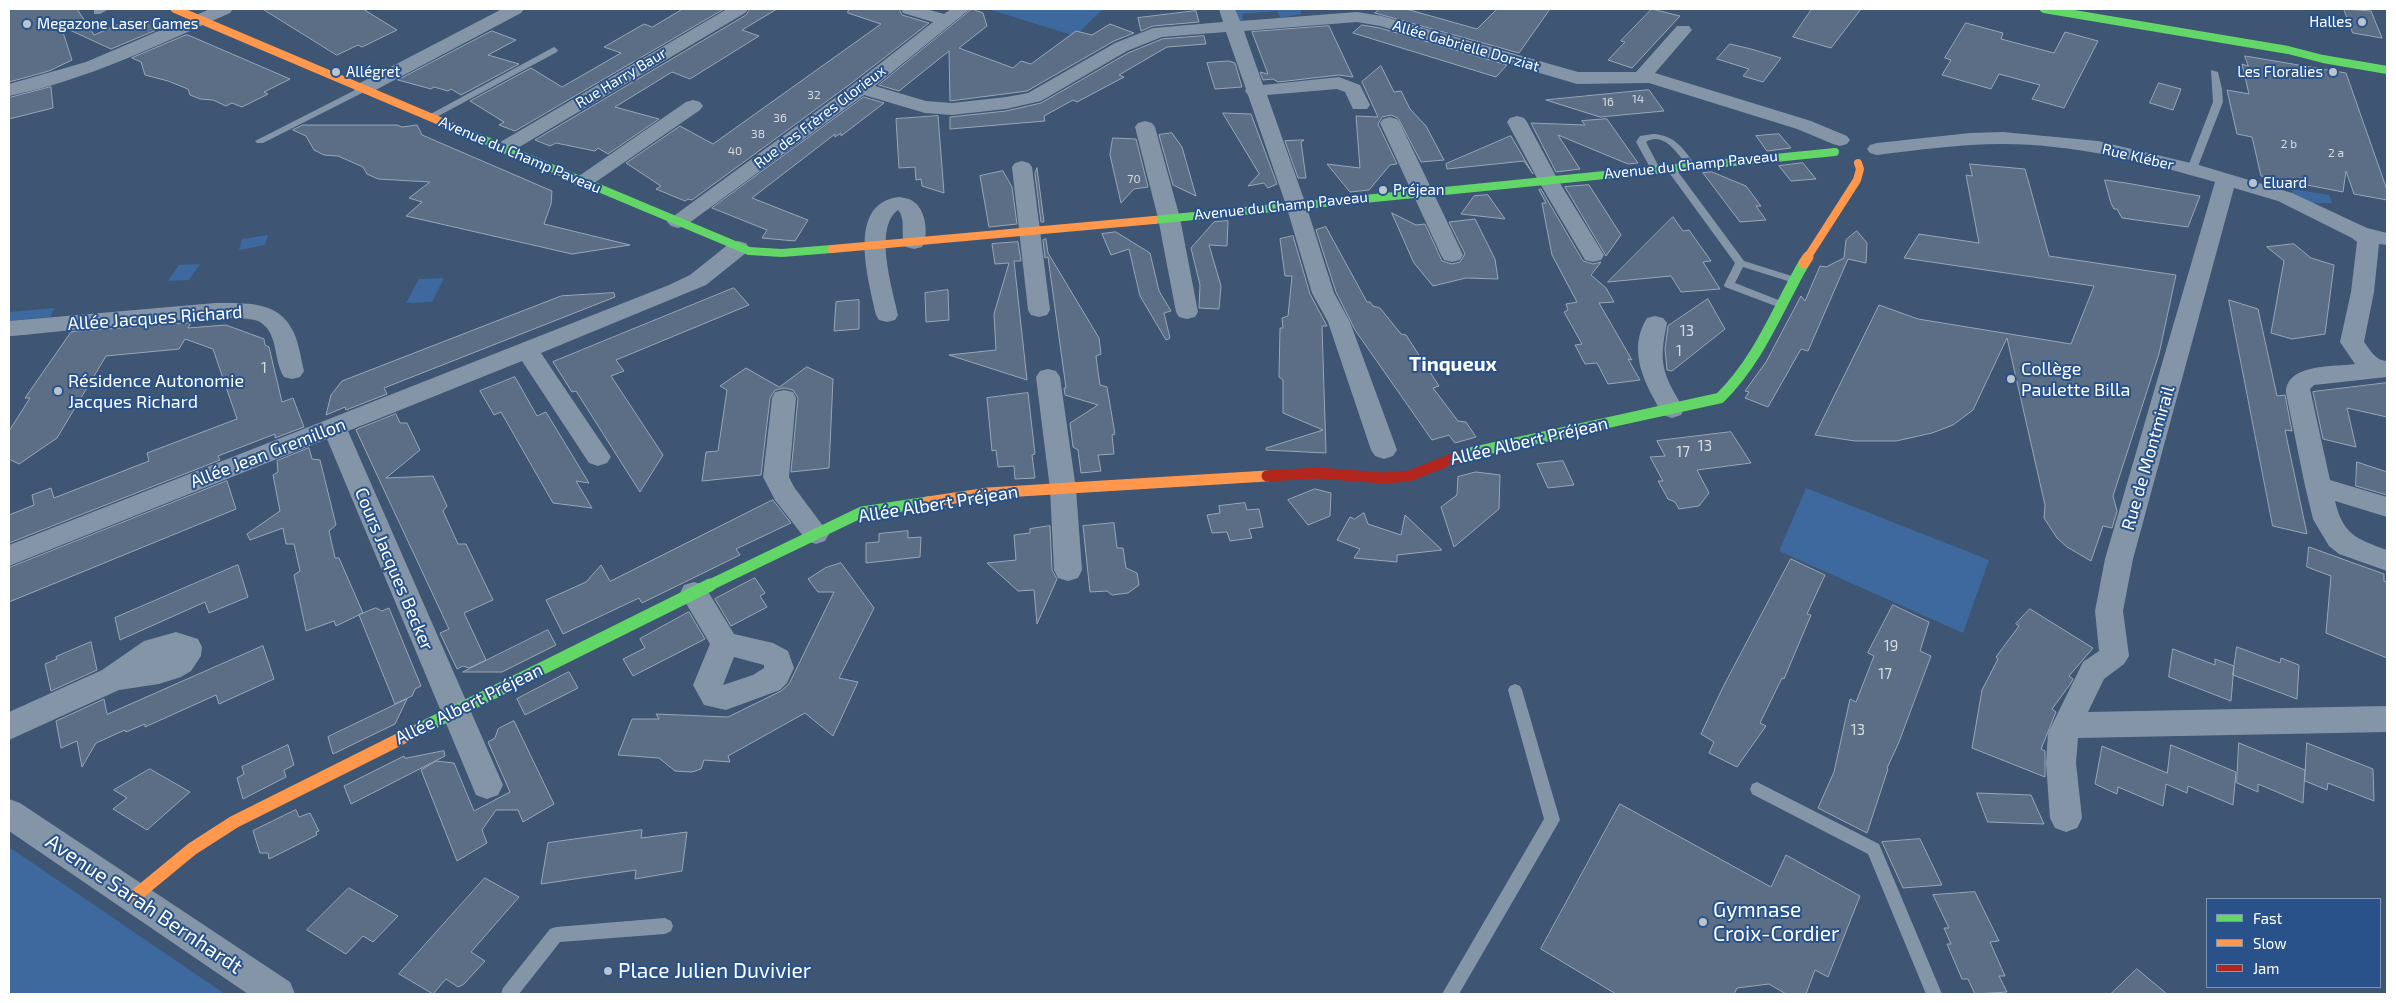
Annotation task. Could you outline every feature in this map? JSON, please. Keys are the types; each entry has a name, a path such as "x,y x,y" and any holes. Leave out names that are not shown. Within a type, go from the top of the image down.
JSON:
{"street":[{"name":"Avenue du Champ Paveau","path":"175,9 738,248 750,251 782,253 1030,232 1655,169 1837,146"},
{"path":"9,90 51,81 90,69 224,9"},
{"path":"363,88 516,9"},
{"name":"Rue Harry Baur","path":"504,148 739,9"},
{"path":"909,9 945,20"},
{"name":"Rue des Frères Glorieux","path":"678,222 861,88 961,9"},
{"path":"2044,9 2288,50 2323,59 2387,70"},
{"name":"Allée Gabrielle Dorziat","path":"861,88 932,107 952,108 1006,103 1041,94 1121,47 1146,35 1230,17 1312,14 1356,17 1382,21 1577,78 1643,75 1804,125 1837,146 1844,159 1858,163"},
{"path":"1230,17 1254,91 1296,205 1322,292 1339,322 1384,450"},
{"path":"1643,75 1683,30"},
{"path":"2288,50 2339,54 2387,63"},
{"path":"1254,91 1339,84 1353,89 1360,105"},
{"path":"583,182 693,106"},
{"path":"1517,122 1548,180 1593,254"},
{"path":"1390,123 1452,254"},
{"name":"Avenue du Champ Paveau","path":"1145,126 1169,218 1187,312"},
{"name":"Rue Kléber","path":"1877,149 1986,138 2050,141 2118,151 2296,200 2360,233 2387,239"},
{"path":"1837,146 1852,139 1866,142 1877,149 1880,157 1872,162 1858,163"},
{"name":"Allée Albert Préjean","path":"135,896 192,849 226,827 455,711 862,512 988,493 1317,473 1384,478 1409,476 1464,454 1713,400 1727,393 1735,386 1782,305 1794,280 1857,180 1860,169 1858,163"},
{"path":"1022,167 1039,310"},
{"name":"Rue de Montmirail","path":"2066,818 2061,763 2063,733 2093,672 2114,656 2109,611 2120,559 2226,180"},
{"path":"887,315 875,246 884,212 889,206 896,203 906,204 910,209 913,218 914,242"},
{"path":"2360,233 2368,241 2368,251 2364,289 2352,342 2365,361 2382,369"},
{"name":"Allée Jean Gremillon","path":"9,556 528,351 691,284 738,248"},
{"name":"Allée Jacques Richard","path":"9,330 215,310 254,311 268,316 283,333 292,371"},
{"path":"1655,323 1648,361 1652,377 1672,409"},
{"path":"528,351 598,458"},
{"path":"2382,369 2307,378 2298,387 2326,520 2339,539 2356,550 2387,560"},
{"path":"1048,377 1062,489 1068,570"},
{"path":"784,398 776,477 784,493 816,534"},
{"name":"Cours Jacques Becker","path":"334,427 487,785"},
{"path":"2318,486 2387,507"},
{"path":"694,594 725,643"},
{"path":"9,727 37,712 113,678"},
{"path":"2066,725 2387,719"},
{"name":"Avenue Sarah Bernhardt","path":"9,813 278,994"}],"lane":[{"path":"430,117 554,50"},
{"path":"2192,170 2218,102 2218,89 2214,72"},
{"path":"260,141 363,88"},
{"path":"1655,169 1641,142 1643,138 1662,136 1671,139 1691,165"},
{"path":"1670,167 1740,263 1794,280"},
{"path":"1740,263 1729,285 1782,305"},
{"path":"1450,994 1552,820 1515,690"},
{"path":"1757,789 1874,849 1934,994"},
{"path":"509,994 556,934 665,926"}],"shaded area":[{"path":"988,9 1103,9 1075,36"},
{"path":"1301,9 1301,14 1280,18 1277,11 1242,14 1243,21 1237,21 1230,10"},
{"path":"2293,189 2329,195 2332,203 2311,203 2291,194"},
{"path":"268,235 265,245 239,250 242,239"},
{"path":"200,264 189,280 168,281 179,265"},
{"path":"444,278 432,302 406,303 419,279"},
{"path":"55,308 50,317 9,321 9,312"},
{"path":"1806,488 1989,560 1963,633 1779,551"},
{"path":"9,847 225,994 9,994"}],"building":[{"path":"9,9 77,9 94,35 131,19 143,25 153,20 166,26 111,49 61,26 72,60 49,71 9,82"},
{"path":"263,9 363,9 397,30 362,47 358,45 337,55"},
{"path":"683,9 724,9 515,131 499,125 504,122 470,101 531,68 562,87 621,53 604,47 644,24 652,27"},
{"path":"750,9 777,9 742,30 759,36 690,79 672,72 615,107 659,119 608,154 598,148 595,151 556,143 550,146 535,140 746,15"},
{"path":"849,9 899,9 902,15 929,23 853,82 692,200 688,199 685,201 656,189 661,186 626,163 680,126 713,144 881,24 848,13"},
{"path":"972,9 983,13 987,26 959,48 1013,68 1021,61 1031,64 1076,31 1092,35 1110,24 1134,33 1114,41 1027,91 950,101 949,51 899,91 879,85"},
{"path":"1380,9 1406,9 1477,29 1497,9 1550,9 1519,53 1375,13"},
{"path":"1652,9 1680,16 1632,68 1608,60 1625,42 1621,41"},
{"path":"1812,9 1861,9 1831,48 1793,37"},
{"name":"Halles","path":"2344,9 2371,11 2382,38 2353,33"},
{"path":"1196,11 1199,22 1153,26 1141,31 1138,18"},
{"path":"1966,23 2003,33 2001,39 2054,53 2065,32 2098,41 2064,108 2032,99 2040,85 1999,74 1991,89 1942,75 1951,60 1945,58"},
{"path":"1362,25 1380,28 1507,65 1496,77 1353,33"},
{"path":"1329,26 1353,77 1339,75 1278,82 1273,79 1263,80 1260,72 1268,74 1252,32"},
{"path":"492,31 516,40 488,55 519,64 461,95 451,89 448,91 434,87 431,89 398,80"},
{"path":"186,35 290,79 264,92 268,94 242,107 232,103 226,106 213,100 200,99 190,95 188,89 145,75 141,62 132,58"},
{"path":"1204,36 1206,44 1167,47 1119,75 1124,77 1077,102 1073,100 1044,116 1045,121 950,129 950,117 1006,111 1041,103 1128,53 1162,39"},
{"path":"1730,44 1781,58 1763,82 1743,76 1749,69 1717,59"},
{"path":"2245,56 2346,73 2387,190 2387,200 2354,194 2346,171 2343,192 2261,176 2252,137 2237,134 2227,90 2249,94 2242,64 2248,66"},
{"path":"1229,61 1235,63 1242,87 1215,89 1207,63"},
{"path":"1381,66 1394,92 1401,91 1410,109 1426,126 1444,160 1421,162 1398,118 1391,115 1382,117 1378,124 1397,164 1390,165 1369,190 1350,192 1327,164 1360,168 1356,116 1378,117 1362,82"},
{"path":"2159,83 2181,89 2173,110 2150,103"},
{"path":"51,87 53,108 9,119 9,98"},
{"path":"1649,90 1664,111 1600,117 1546,100"},
{"path":"864,97 884,103 841,136 841,133 835,137 835,134 752,198 808,220 795,241 762,238 767,230 712,208"},
{"path":"1223,113 1251,114 1277,184 1268,188 1264,183 1248,186 1259,174"},
{"path":"938,116 944,193 922,186 921,179 916,180 915,167 899,168 896,119"},
{"path":"1607,119 1638,163 1628,164 1558,135 1580,169 1556,172 1531,123 1585,125 1582,121"},
{"path":"303,125 397,125 402,127 417,125 422,135 552,191 551,204 544,224 630,245 572,254 406,216 422,202 409,198 430,182 378,179 367,174 363,167 338,156 324,155 314,150 306,136 293,130"},
{"path":"1172,133 1182,147 1196,196 1173,185 1159,135"},
{"path":"1779,134 1791,148 1767,151 1756,136"},
{"path":"1511,136 1533,174 1524,161 1447,169 1446,164"},
{"path":"1113,138 1136,139 1148,187 1134,189 1121,203 1110,155"},
{"path":"1304,140 1301,142 1306,178 1298,178 1285,141"},
{"path":"1803,163 1816,179 1791,181 1779,166"},
{"path":"1970,164 2025,169 2049,256 2176,275 2159,354 2113,496 2117,511 2112,528 2103,526 2091,561 2067,547 2057,538 2044,518 2045,505 2007,338 1973,410 1953,425 1932,433 1896,441 1855,441 1815,435 1879,305 1918,319 2071,344 2094,286 1904,258 1919,234 1979,243 1966,175 1972,176"},
{"path":"1037,168 1044,222 1041,222 1035,174"},
{"path":"1003,171 1012,187 1017,224 989,227 980,176"},
{"path":"1712,172 1746,186 1761,206 1756,206 1766,220 1740,222 1703,173"},
{"path":"2105,180 2200,196 2188,227 2122,218 2111,203"},
{"path":"1589,185 1621,235 1606,256 1565,187"},
{"path":"1541,189 1583,261 1593,264 1601,262 1591,275 1606,288 1614,302 1599,303 1632,360 1628,359 1640,380 1608,384 1597,363 1585,364 1575,345 1582,344 1564,312 1568,310 1566,304 1577,302 1552,255 1542,203 1546,203 1539,190"},
{"path":"1488,195 1505,219 1461,214 1474,196"},
{"path":"1392,213 1416,225 1425,224 1442,261 1452,264 1460,262 1465,254 1449,222 1475,219 1495,259 1498,279 1466,278 1433,286 1414,263"},
{"path":"1673,217 1683,231 1689,230 1711,261 1703,262 1720,289 1681,292 1671,276 1608,282"},
{"path":"1228,221 1227,246 1209,245 1221,286 1219,309 1199,308 1200,285 1191,248 1214,222"},
{"path":"1326,227 1367,302 1380,308 1401,334 1406,335 1439,386 1433,388 1458,421 1466,422 1476,437 1455,443 1449,435 1432,440 1355,330 1336,292 1316,230"},
{"path":"1857,231 1867,243 1866,263 1848,259 1808,351 1801,349 1768,407 1745,398 1749,392 1745,391 1766,362 1801,296 1805,301 1820,266 1826,267 1844,258 1846,240"},
{"path":"1116,232 1150,253 1159,291 1171,311 1164,313 1170,338 1166,340 1140,296 1129,249 1111,255 1102,234"},
{"path":"1293,236 1310,294 1327,326 1322,326 1326,453 1266,450 1266,448 1323,430 1283,413 1283,380 1279,377 1280,328 1283,328 1282,318 1288,316 1292,276 1285,276 1280,239"},
{"path":"1046,239 1048,253 1099,338 1101,354 1096,356 1100,385 1107,387 1115,434 1112,435 1114,454 1098,455 1101,471 1081,473 1078,450 1073,447 1070,423 1098,405 1065,395 1064,388 1066,388 1048,257 1045,258 1043,240"},
{"path":"1018,242 1021,261 1014,261 1027,380 949,355 996,350 994,314 1009,263 995,264 992,244"},
{"path":"2294,244 2311,258 2334,265 2325,334 2292,339 2271,333 2284,261 2267,247"},
{"path":"734,288 749,305 616,360 624,371 611,376 663,455 640,492 576,391 572,392 553,362"},
{"path":"948,290 949,320 926,322 925,293"},
{"path":"614,293 615,297 384,388 387,394 346,410 345,407 326,415 331,395 342,381 561,296"},
{"path":"1708,299 1725,329 1672,371 1667,370 1665,349 1668,326"},
{"path":"859,300 859,329 834,331 836,302"},
{"path":"2229,300 2258,309 2277,396 2285,395 2292,431 2285,430 2307,534 2273,526"},
{"path":"191,323 188,328 226,325 264,339 265,345 269,347 282,402 293,398 304,427 275,438 275,434 218,456 220,460 9,543 9,515 34,505 32,495 51,488 54,498 149,461 147,453 237,419 213,349 185,339 179,349 106,356 57,438 19,464 9,459 9,431 30,398 25,398 71,332"},
{"path":"807,367 833,379 829,468 791,472 798,398 793,390 784,388 775,390 770,398 761,475 702,481 706,452 718,451 727,390 720,386 746,368 779,387"},
{"path":"515,377 537,416 546,412 589,483 576,481 592,508 553,503 501,412 494,415 480,391"},
{"path":"2387,383 2387,417 2347,408 2356,447 2323,439 2313,392"},
{"path":"1028,393 1035,454 1032,455 1035,478 1015,479 1014,466 998,467 996,450 992,451 987,398"},
{"path":"396,414 400,423 407,423 420,450 386,478 433,476 447,506 443,511 458,544 466,544 493,600 464,613 486,660 469,668 463,666 457,669 440,633 449,629 356,430"},
{"path":"1731,432 1751,463 1697,470 1709,493 1699,506 1679,509 1675,502 1668,499 1658,481 1663,481 1650,457 1665,456 1657,441"},
{"path":"309,448 312,459 320,460 336,525 329,531 335,558 339,558 363,613 336,626 334,621 306,631 294,575 300,571 294,544 286,544 283,528 250,540 247,534 280,511 273,475 278,472 277,461"},
{"path":"1563,461 1574,485 1548,488 1537,464"},
{"path":"2357,462 2387,472 2387,495 2356,486"},
{"path":"1476,472 1500,475 1499,509 1454,547 1441,507 1457,495 1458,477"},
{"path":"227,481 236,509 9,602 9,568"},
{"path":"1315,489 1331,493 1330,516 1308,525 1288,500"},
{"path":"773,500 791,523 736,549 740,555 642,603 639,598 563,634 546,600 586,582 601,565 610,581"},
{"path":"1245,503 1247,510 1259,509 1263,527 1249,529 1252,538 1230,541 1227,532 1212,533 1207,515 1220,513 1219,506"},
{"path":"1364,513 1368,524 1401,535 1405,515 1442,550 1397,555 1397,562 1354,558 1360,549 1337,540 1350,517 1354,519"},
{"path":"1114,523 1117,548 1123,548 1126,568 1137,573 1139,585 1128,593 1112,595 1107,591 1090,592 1083,526"},
{"path":"1050,526 1052,570 1057,579 1037,624 1034,590 1018,591 987,563 1016,560 1014,535 1030,533 1030,529"},
{"path":"908,531 908,538 921,537 920,557 866,563 866,543 879,542 879,534"},
{"path":"2309,547 2384,574 2384,581 2387,582 2387,658 2326,633 2331,576 2307,567"},
{"path":"1791,559 1825,575 1807,614 1811,615 1784,679 1782,678 1760,723 1766,726 1737,767 1709,753 1714,742 1701,734 1723,687"},
{"path":"841,563 874,608 839,678 858,682 833,736 805,713 728,756 730,762 704,760 701,769 692,772 675,771 659,758 618,755 632,719 659,719 656,714 728,717 781,691 789,684 834,592 818,592 808,579 825,568"},
{"path":"238,565 248,597 209,613 205,602 120,640 115,618"},
{"path":"755,578 765,593 760,596 767,607 731,626 715,599"},
{"path":"1893,605 1929,622 1920,651 1931,656 1899,742 1887,768 1867,833 1818,808 1834,772 1850,699 1856,702 1874,656 1868,653"},
{"path":"376,608 382,611 389,608 421,686 415,689 412,696 395,704 359,615"},
{"path":"2030,609 2093,648 2069,676 2073,679 2071,683 2052,709 2056,712 2041,749 2045,751 2045,777 1972,748 1982,690 1998,659 1996,657 2019,626 2016,624"},
{"path":"689,612 705,639 633,676 623,659 645,648 640,639"},
{"path":"548,630 556,645 502,672 463,672"},
{"path":"91,642 97,670 51,691 45,664 57,659 56,657"},
{"path":"263,646 274,679 219,704 216,695 145,727 145,724 126,732 125,730 96,743 82,767 77,741 61,748 56,721 104,699 107,714"},
{"path":"2237,647 2280,663 2281,658 2299,665 2297,699 2233,675"},
{"path":"2173,649 2215,665 2215,659 2234,666 2231,701 2169,677"},
{"path":"569,672 578,688 525,715 517,699"},
{"path":"407,699 395,724 333,754 328,737"},
{"path":"514,721 554,804 523,822 518,810 496,810 482,830 487,843 457,861 421,770 436,761 454,763 474,811 510,792 488,742 495,738 498,729"},
{"path":"2239,743 2305,770 2303,803 2258,784 2258,792 2237,783"},
{"path":"2307,743 2373,769 2374,801 2328,783 2327,790 2305,781"},
{"path":"288,745 294,765 284,770 286,777 243,799 237,778 244,774 242,767"},
{"path":"2171,745 2236,772 2233,805 2188,786 2187,793 2166,784 2163,806 2118,787 2117,794 2095,784 2102,746 2167,773"},
{"path":"444,751 445,756 351,804 344,786 404,756 405,758"},
{"path":"150,769 190,792 147,830 113,809 127,798 114,790"},
{"path":"1977,793 2031,795 2044,824 1988,822"},
{"name":"Gymnase Croix-Cordier","path":"1620,804 1771,887 1786,855 1860,896 1828,977 1815,970 1806,994 1786,994 1769,984 1737,988 1734,994 1616,994 1541,949"},
{"path":"296,810 299,817 310,813 319,831 316,832 317,835 269,859 268,853 260,853 253,831"},
{"path":"642,830 641,838 687,832 682,871 635,879 636,870 541,884 548,843"},
{"path":"1920,839 1942,885 1903,888 1882,842"},
{"path":"485,878 519,897 471,952 485,961 464,984 458,987 446,979 433,994 399,974"},
{"path":"349,888 398,916 373,942 363,936 346,954 307,930"},
{"path":"1975,892 1999,941 1990,942 2005,976 1999,976 2007,992 1975,994 1968,979 1962,979 1947,944 1951,944 1944,928 1949,928 1933,895"},
{"path":"2137,969 2167,994 2111,994"}],"traffic: fast":[{"path":"2044,9 2288,50 2323,59 2387,70"},
{"path":"456,128 749,251 782,253 832,249"},
{"path":"1154,220 1835,152"},
{"path":"1465,454 1720,398 1747,369 1804,263"},
{"path":"414,732 797,542 862,512 928,502"}],"traffic: slow":[{"path":"175,9 456,128"},
{"path":"1804,263 1857,180 1860,169 1858,163"},
{"path":"832,249 1154,220"},
{"path":"928,502 988,493 1267,476"},
{"path":"135,896 192,849 234,822 414,732"}],"traffic: jam":[{"path":"1267,476 1317,473 1384,478 1409,476 1465,454"}],"place":[{"name":"Halles","path":"2362,22"},
{"name":"Megazone Laser Games","path":"27,24"},
{"name":"Allégret","path":"336,72"},
{"name":"Les Floralies","path":"2333,72"},
{"name":"Eluard","path":"2253,183"},
{"name":"Préjean","path":"1383,190"},
{"name":"Collège Paulette Billa","path":"2011,379"},
{"name":"Résidence Autonomie Jacques Richard","path":"58,391"},
{"name":"Gymnase Croix-Cordier","path":"1703,922"},
{"name":"Place Julien Duvivier","path":"608,971"}],"district":[{"name":"Tinqueux","path":"1453,364"}]}
